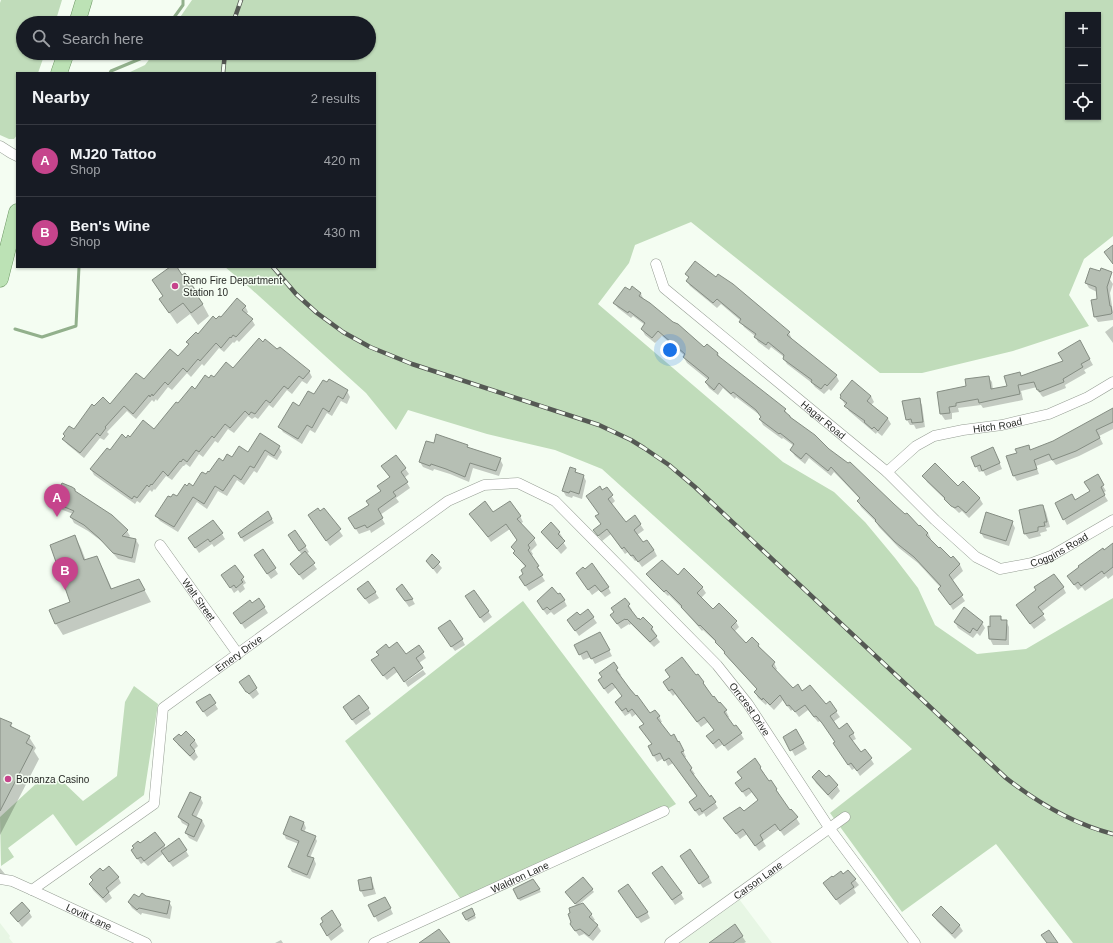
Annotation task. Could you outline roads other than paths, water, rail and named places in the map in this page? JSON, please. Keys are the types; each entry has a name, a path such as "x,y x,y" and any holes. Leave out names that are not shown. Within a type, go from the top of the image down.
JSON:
{"main road":[{"path":"78,16 84,0"},
{"path":"60,72 64,60"},
{"path":"0,279 16,216"}],"street":[{"path":"0,146 16,156"},
{"name":"Hagar Road","path":"656,264 664,288 887,472 935,520 976,557 1000,569"},
{"name":"Hitch Road","path":"887,472 916,446 934,436 963,430 1002,425 1049,414 1088,397 1113,382"},
{"name":"Emery Drive","path":"32,890 154,804 163,708 448,501 484,485 518,483 555,501"},
{"name":"Orrcrest Drive","path":"555,501 717,665 748,704 830,829 915,943"},
{"name":"Coggins Road","path":"1000,569 1032,563 1051,556 1113,520"},
{"name":"Walt Street","path":"160,544 238,654"},
{"name":"Waldron Lane","path":"374,943 664,811"},
{"name":"Carson Lane","path":"670,943 845,817"},
{"path":"0,879 12,881 32,890"},
{"name":"Lovitt Lane","path":"32,890 146,943"}],"waterway":[{"path":"175,16 183,5 183,0"},
{"path":"110,72 137,60"},
{"path":"15,329 42,337 76,326 79,268"}],"railway":[{"path":"235,16 241,0"},
{"path":"223,72 224,60"},
{"path":"274,268 296,294 317,313 343,332 370,347 412,364 599,425 631,440 644,448 669,465 695,487 1006,778 1056,812 1084,825 1113,834"}],"place":[{"name":"Reno Fire Department Station 10","path":"175,286"},
{"name":"MJ20 Tattoo","path":"57,517"},
{"name":"Ben's Wine","path":"65,590"},
{"name":"Bonanza Casino","path":"8,779"}]}
